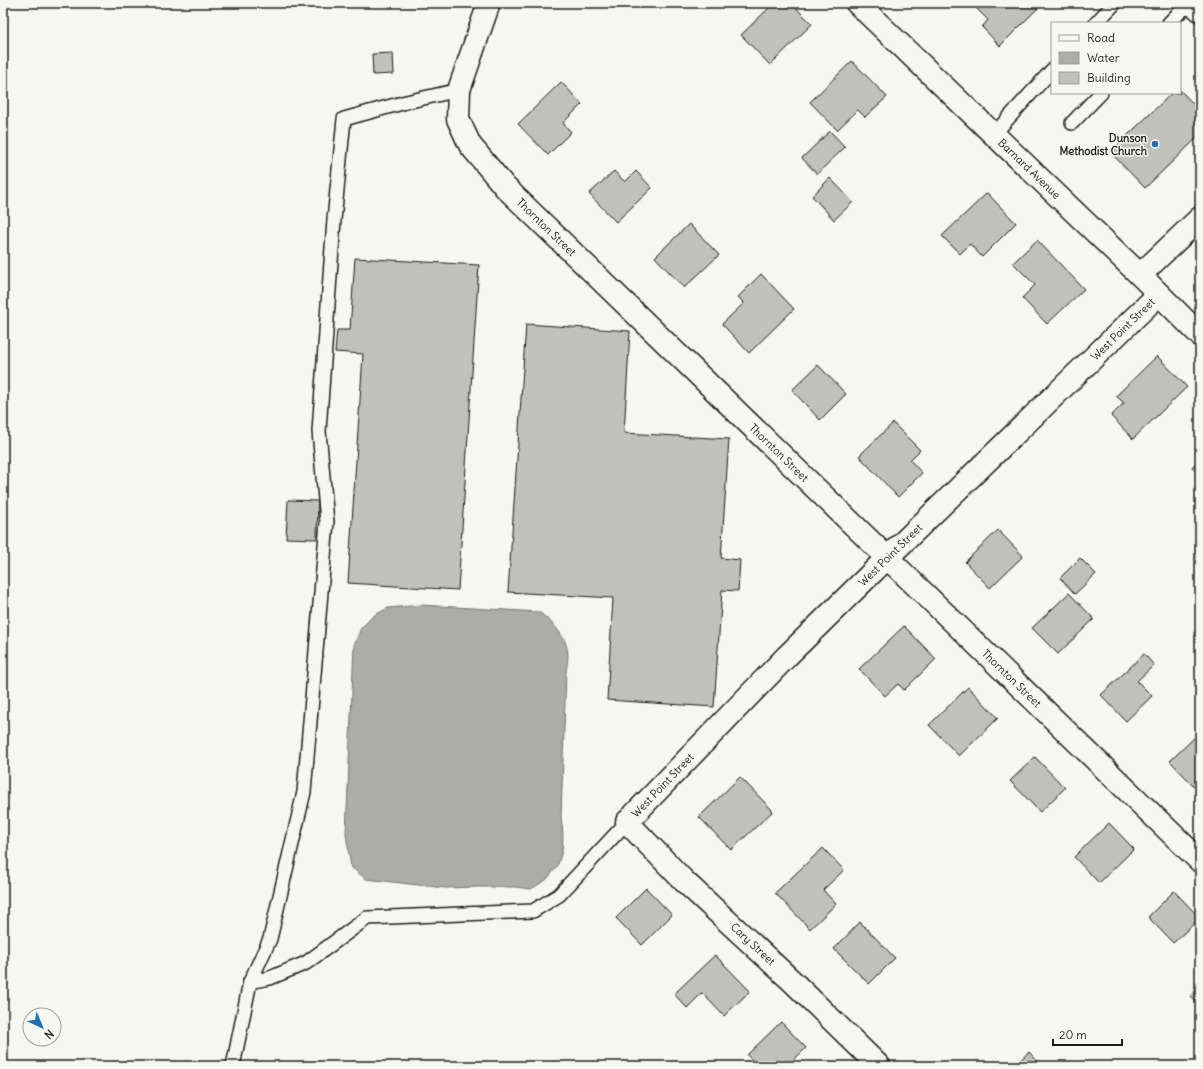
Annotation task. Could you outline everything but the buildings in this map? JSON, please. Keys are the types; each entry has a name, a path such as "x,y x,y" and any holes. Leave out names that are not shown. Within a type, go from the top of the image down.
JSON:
{"street":[{"name":"Thornton Street","path":"489,3 458,90 458,119 470,145 505,187 1200,861"},
{"name":"Barnard Avenue","path":"857,3 1140,275 1200,335"},
{"path":"1140,275 1200,218"},
{"name":"West Point Street","path":"627,822 782,662 1159,294"},
{"name":"Cary Street","path":"627,822 684,881 793,982 879,1066"}],"lane":[{"path":"1097,22 1115,3"},
{"path":"1170,22 1184,8 1192,8 1200,16"},
{"path":"994,134 1051,71"},
{"path":"233,1066 250,982 270,940 304,792 327,522 319,431 334,220 344,119 458,90"},
{"path":"1072,123 1100,94"},
{"path":"250,982 270,978 306,963 367,918 533,911 559,895 627,822"}],"water":[{"path":"421,605 539,612 554,625 565,642 568,655 566,671 561,817 563,834 562,851 557,867 546,880 531,889 515,887 445,888 366,879 351,867 346,834 354,645 361,628 373,616 388,608"}],"place":[{"name":"Dunson Methodist Church","path":"1155,144"}]}
